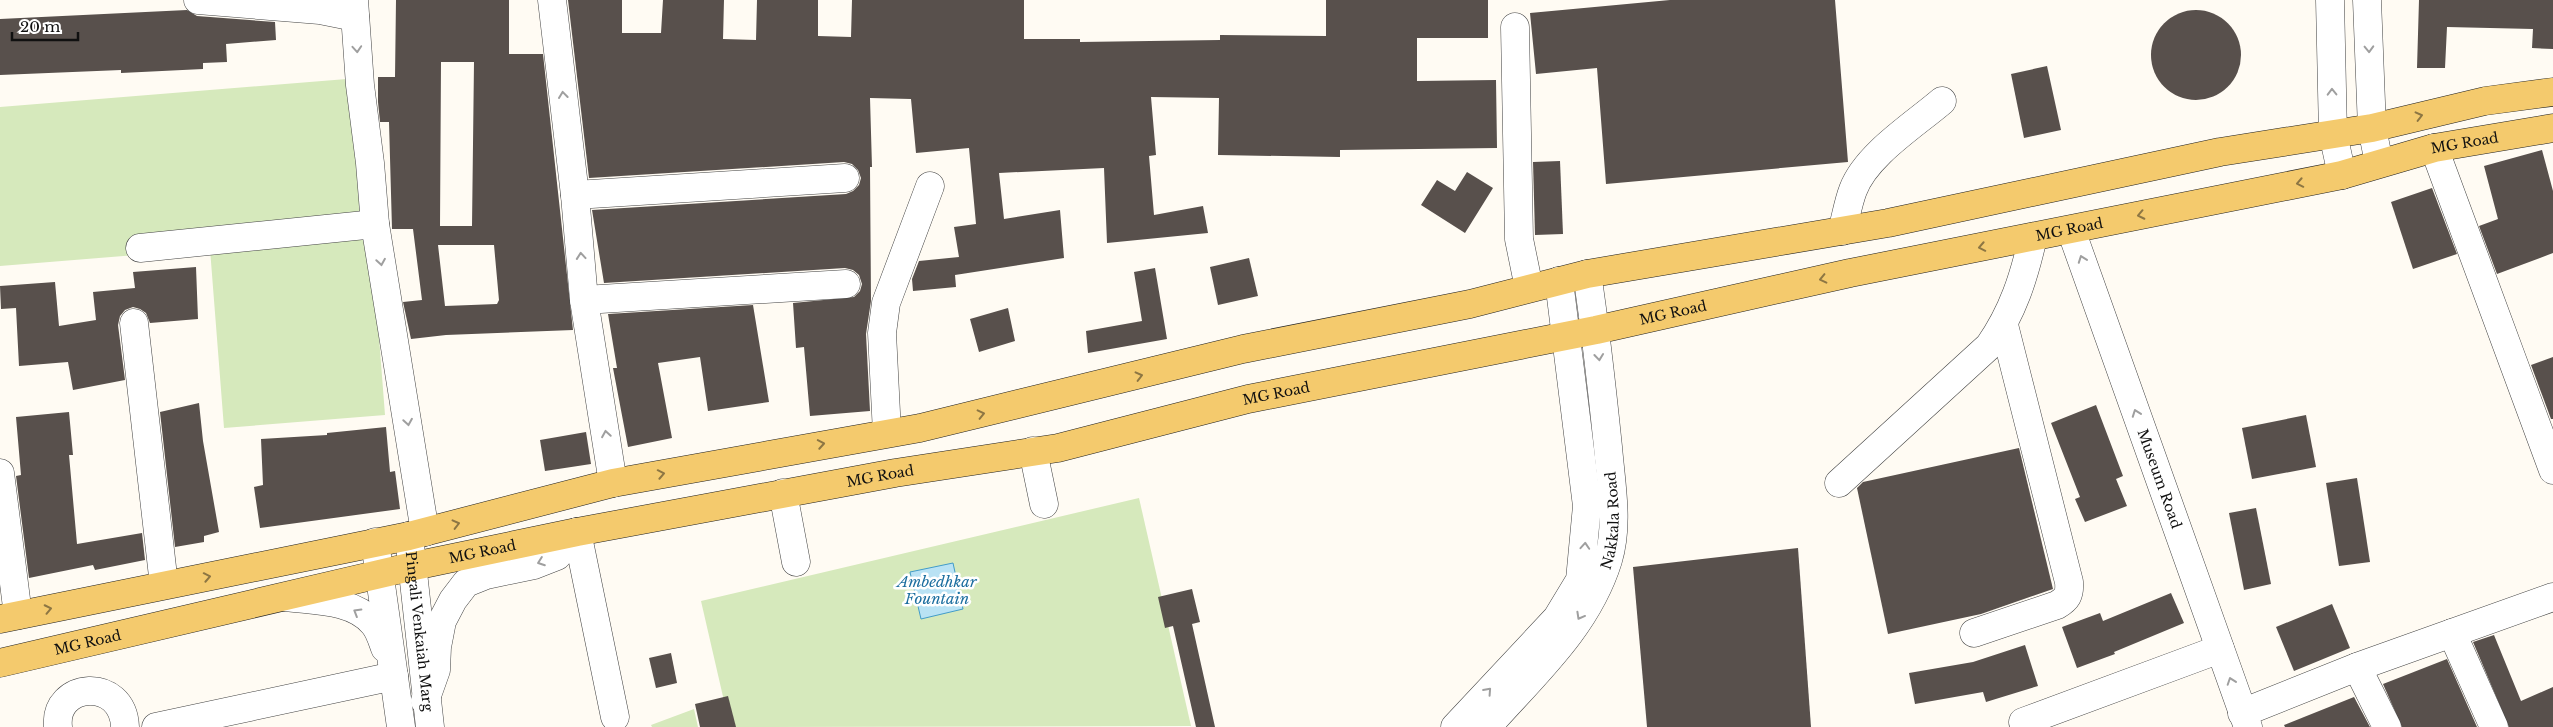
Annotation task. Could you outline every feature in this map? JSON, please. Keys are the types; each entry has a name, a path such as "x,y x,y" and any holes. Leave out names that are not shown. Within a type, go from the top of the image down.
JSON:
{"main road":[{"path":"9,617 417,534 613,483 887,433 1070,393 1243,349 1470,304 1587,274 1842,231 2220,152 2372,128 2485,100 2553,92"},
{"name":"MG Road","path":"0,663 414,566 577,532 783,494 1058,448 1248,400 1596,330 1850,273 2342,175 2434,148 2553,128"}],"street":[{"path":"198,0 320,10 354,9"},
{"path":"552,0 575,195 584,300 613,483"},
{"path":"2330,0 2333,134 2342,175"},
{"path":"2367,0 2372,128 2379,164"},
{"name":"Pingali Venkaiah Marg","path":"354,9 375,224 417,534 414,566 428,714"},
{"path":"1515,27 1519,239 1529,288"},
{"path":"1842,231 1853,189 1862,174 1877,155 1942,101"},
{"path":"2434,148 2553,470"},
{"path":"575,195 845,178"},
{"path":"887,433 882,333 886,303 930,186"},
{"path":"140,248 375,224"},
{"name":"Museum Road","path":"2071,230 2245,720"},
{"path":"1839,483 1990,346 2004,325 2017,296 2033,237"},
{"name":"Nakkala Road","path":"1487,727 1554,655 1576,624 1608,560 1614,530 1613,499 1596,330 1587,274"},
{"name":"Nakkala Road","path":"1455,727 1557,618 1580,580 1587,506 1559,281"},
{"path":"584,300 846,284"},
{"path":"134,324 164,585"},
{"path":"1974,633 2057,605 2066,600 2070,591 2070,582 2004,325"},
{"path":"1033,451 1044,504"},
{"path":"0,473 9,617"},
{"path":"783,494 796,562"},
{"path":"428,714 442,621 453,600 466,583 486,575 521,569 557,556 577,532"},
{"path":"577,532 615,717"},
{"name":"Pingali Venkaiah Marg","path":"375,542 401,727"},
{"path":"156,727 393,671 373,622 354,609 341,604 282,597"},
{"path":"2245,720 2357,667 2553,597"},
{"path":"2452,634 2494,727"},
{"path":"2023,722 2220,649"},
{"path":"2357,667 2387,727"},
{"path":"58,727 60,712 65,703 73,696 93,690 113,698 120,706 124,716 125,727"}],"green space":[{"path":"359,78 385,415 224,428 210,249 0,266 0,107"},
{"path":"1139,498 1191,726 730,727 701,601"},
{"path":"694,709 698,727 652,727 651,725"}],"water":[{"name":"Ambedhkar Fountain","path":"953,563 963,609 921,619 910,572"}],"building":[{"path":"396,0 509,0 509,54 543,54 573,330 446,335 411,339 403,302 422,300 413,229 392,229 389,122 380,122 378,102 378,77 395,77","holes":["441,62 474,62 472,226 440,226","438,245 494,245 499,300 497,304 445,306"]},
{"path":"568,0 622,0 622,33 661,33 663,0 724,0 723,39 756,40 757,0 818,0 818,36 851,37 852,0 1024,0 1024,39 1080,39 1080,42 1220,40 1220,35 1326,36 1326,0 1488,0 1488,38 1417,38 1417,81 1496,80 1497,148 1340,150 1340,157 1218,155 1219,98 1151,97 1156,155 1149,156 1154,215 1203,206 1208,233 1107,243 1104,168 999,173 1004,219 1060,210 1064,258 955,275 956,287 913,291 912,279 919,261 959,257 954,227 976,224 969,148 916,153 911,99 870,98 872,167 870,167 871,301 866,334 870,411 810,416 804,347 796,348 793,303 854,297 860,291 862,284 859,275 853,270 845,268 604,283 592,210 846,194 853,191 859,185 861,178 858,170 852,164 844,162 589,178"},
{"path":"1670,0 1835,0 1848,162 1606,184 1597,68 1536,74 1530,13"},
{"path":"2419,0 2553,0 2553,49 2532,48 2533,29 2447,27 2445,68 2417,68"},
{"path":"187,10 197,16 275,22 276,40 226,44 227,62 203,63 203,69 121,73 121,70 0,75 0,19"},
{"path":"2196,10 2213,14 2228,23 2237,38 2241,55 2237,72 2228,87 2213,96 2196,100 2179,96 2164,87 2155,72 2151,55 2155,38 2164,23 2179,14"},
{"path":"2047,66 2061,130 2024,138 2011,74"},
{"path":"2542,150 2553,191 2553,253 2497,274 2479,226 2498,219 2484,166"},
{"path":"1560,161 1563,234 1535,235 1533,162"},
{"path":"1467,172 1493,188 1465,233 1421,205 1437,180 1455,191"},
{"path":"2432,188 2457,254 2413,269 2391,202"},
{"path":"1249,258 1258,296 1218,305 1210,267"},
{"path":"196,267 198,319 150,323 146,313 133,307 125,310 120,316 118,325 125,380 73,390 68,362 19,366 16,308 1,309 0,286 55,282 59,326 96,320 93,292 135,288 133,272"},
{"path":"1155,268 1167,339 1088,353 1086,331 1142,321 1134,272"},
{"path":"753,305 769,402 708,411 700,357 658,363 672,438 628,447 613,368 617,368 608,314"},
{"path":"1008,308 1015,341 979,352 970,319"},
{"path":"2553,357 2553,419 2551,419 2531,365"},
{"path":"199,403 203,441 219,532 204,536 204,542 175,547 160,412"},
{"path":"2096,405 2123,476 2116,479 2127,506 2085,522 2075,499 2080,497 2051,423"},
{"path":"69,412 73,455 69,455 77,544 142,533 145,560 95,570 93,565 29,578 16,476 21,475 16,417"},
{"path":"2306,415 2316,467 2252,479 2242,428"},
{"path":"386,427 390,472 395,471 400,509 260,528 254,487 263,485 261,439 327,435 327,433"},
{"path":"586,432 591,464 545,471 540,440"},
{"path":"2019,448 2053,589 1981,614 1888,634 1857,488 1863,482"},
{"path":"2357,478 2370,562 2339,566 2326,483"},
{"path":"2256,508 2271,584 2244,590 2229,513"},
{"path":"1798,548 1811,727 1647,727 1633,567"},
{"path":"1192,589 1200,622 1192,624 1215,727 1196,727 1173,626 1165,628 1158,597"},
{"path":"2171,593 2184,623 2114,652 2115,654 2077,668 2062,627 2100,613 2103,621"},
{"path":"2332,604 2350,648 2294,671 2276,627"},
{"path":"2494,635 2521,701 2553,687 2553,727 2509,727 2473,642"},
{"path":"2025,645 2038,686 1986,702 1983,692 1915,704 1909,673 1973,662"},
{"path":"671,653 677,683 656,688 649,658"},
{"path":"2447,659 2477,727 2402,727 2383,684"},
{"path":"728,696 736,727 700,727 695,704"},
{"path":"2354,697 2370,727 2285,727 2284,725"}]}
